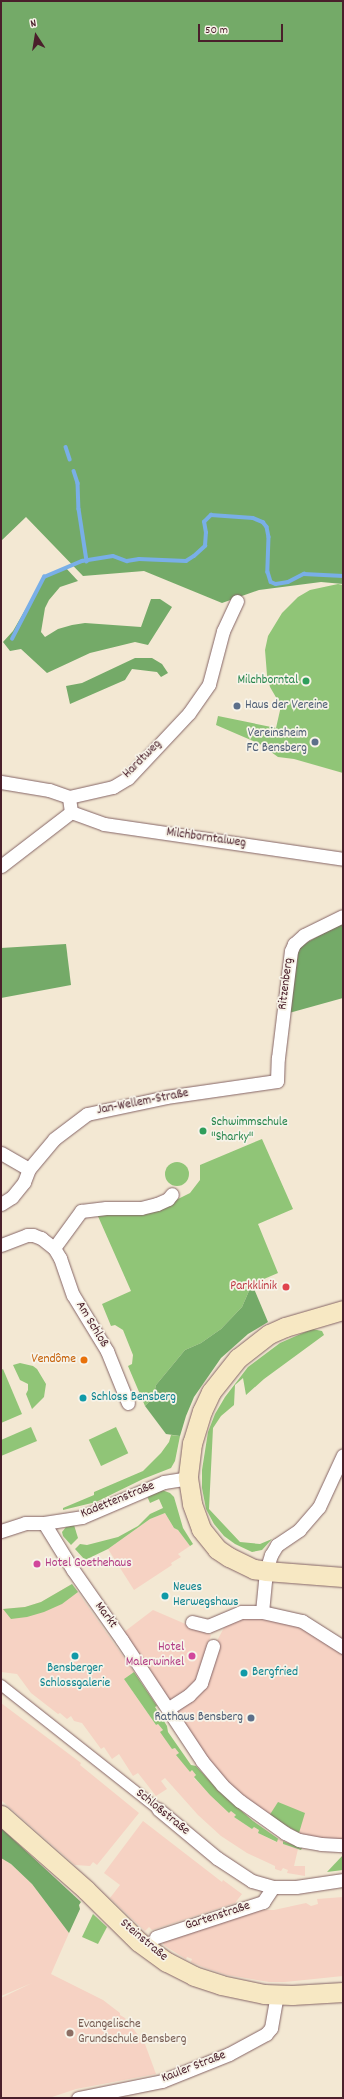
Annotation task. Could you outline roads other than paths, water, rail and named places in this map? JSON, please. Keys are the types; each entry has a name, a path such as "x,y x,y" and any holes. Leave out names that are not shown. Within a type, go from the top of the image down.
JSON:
{"main road":[{"path":"343,1310 285,1327 269,1334 238,1358 211,1392 202,1411 192,1443 188,1478 195,1517 208,1539 217,1549 229,1557 254,1569 343,1577"},
{"name":"Steinstraße","path":"1,1815 86,1890 139,1942 167,1962 194,1976 221,1985 277,1995 343,1992"}],"street":[{"name":"Hardtweg","path":"70,797 113,787 128,778 196,706 209,684 223,631 237,601"},
{"path":"1,782 49,790 70,797 71,812 63,820 1,866"},
{"name":"Milchborntalweg","path":"71,812 104,824 343,859"},
{"name":"Ritzenberg","path":"277,1081 278,1058 291,951 294,944 304,935 343,916"},
{"name":"Jan-Wellem-Straße","path":"1,1204 12,1197 24,1182 30,1169 54,1139 87,1114 166,1097 277,1081"},
{"path":"1,1153 30,1169"},
{"path":"54,1248 81,1210 141,1208 157,1204 168,1199 172,1194"},
{"name":"Am Schloß","path":"1,1245 26,1235 33,1235 41,1238 54,1248 60,1258 72,1295 107,1351 128,1403"},
{"path":"262,1612 266,1571 271,1556 277,1545 299,1530 319,1507 343,1454"},
{"name":"Kadettenstraße","path":"1,1532 26,1523 44,1523 82,1517 164,1482 188,1478"},
{"name":"Markt","path":"44,1523 73,1570 169,1708 202,1760 222,1785 268,1823 298,1840 321,1844 343,1845"},
{"path":"192,1622 208,1626 241,1612 262,1612 302,1621 343,1647"},
{"path":"169,1708 189,1695 202,1683 213,1646"},
{"name":"Schloßstraße","path":"1,1685 158,1809 217,1858 252,1881 273,1886 296,1887 343,1880"},
{"name":"Gartenstraße","path":"156,1937 263,1902 273,1886"},
{"name":"Kauler Straße","path":"78,2098 148,2085 187,2072 230,2054 266,2034 271,2028 277,1995"}],"waterway":[{"path":"66,447 70,459"},
{"path":"74,471 78,483 79,509 87,561"},
{"path":"12,639 44,577 82,561 113,556 127,561 139,559 186,561 205,546 206,533 204,522 211,515 253,518 263,522 267,527 269,537 268,572 271,582 276,584 288,582 304,574 343,576"}],"place":[{"name":"Milchborntal","path":"306,681"},
{"name":"Haus der Vereine","path":"237,706"},
{"name":"Vereinsheim FC Bensberg","path":"315,742"},
{"name":"Schwimmschule \"Sharky\"","path":"203,1131"},
{"name":"Parkklinik","path":"286,1287"},
{"name":"Vendôme","path":"84,1360"},
{"name":"Schloss Bensberg","path":"83,1398"},
{"name":"Hotel Goethehaus","path":"37,1564"},
{"name":"Neues Herwegshaus","path":"165,1596"},
{"name":"Bensberger Schlossgalerie","path":"75,1656"},
{"name":"Hotel Malerwinkel","path":"192,1656"},
{"name":"Bergfried","path":"244,1673"},
{"name":"Rathaus Bensberg","path":"251,1718"},
{"name":"Evangelische Grundschule Bensberg","path":"70,2033"}]}
